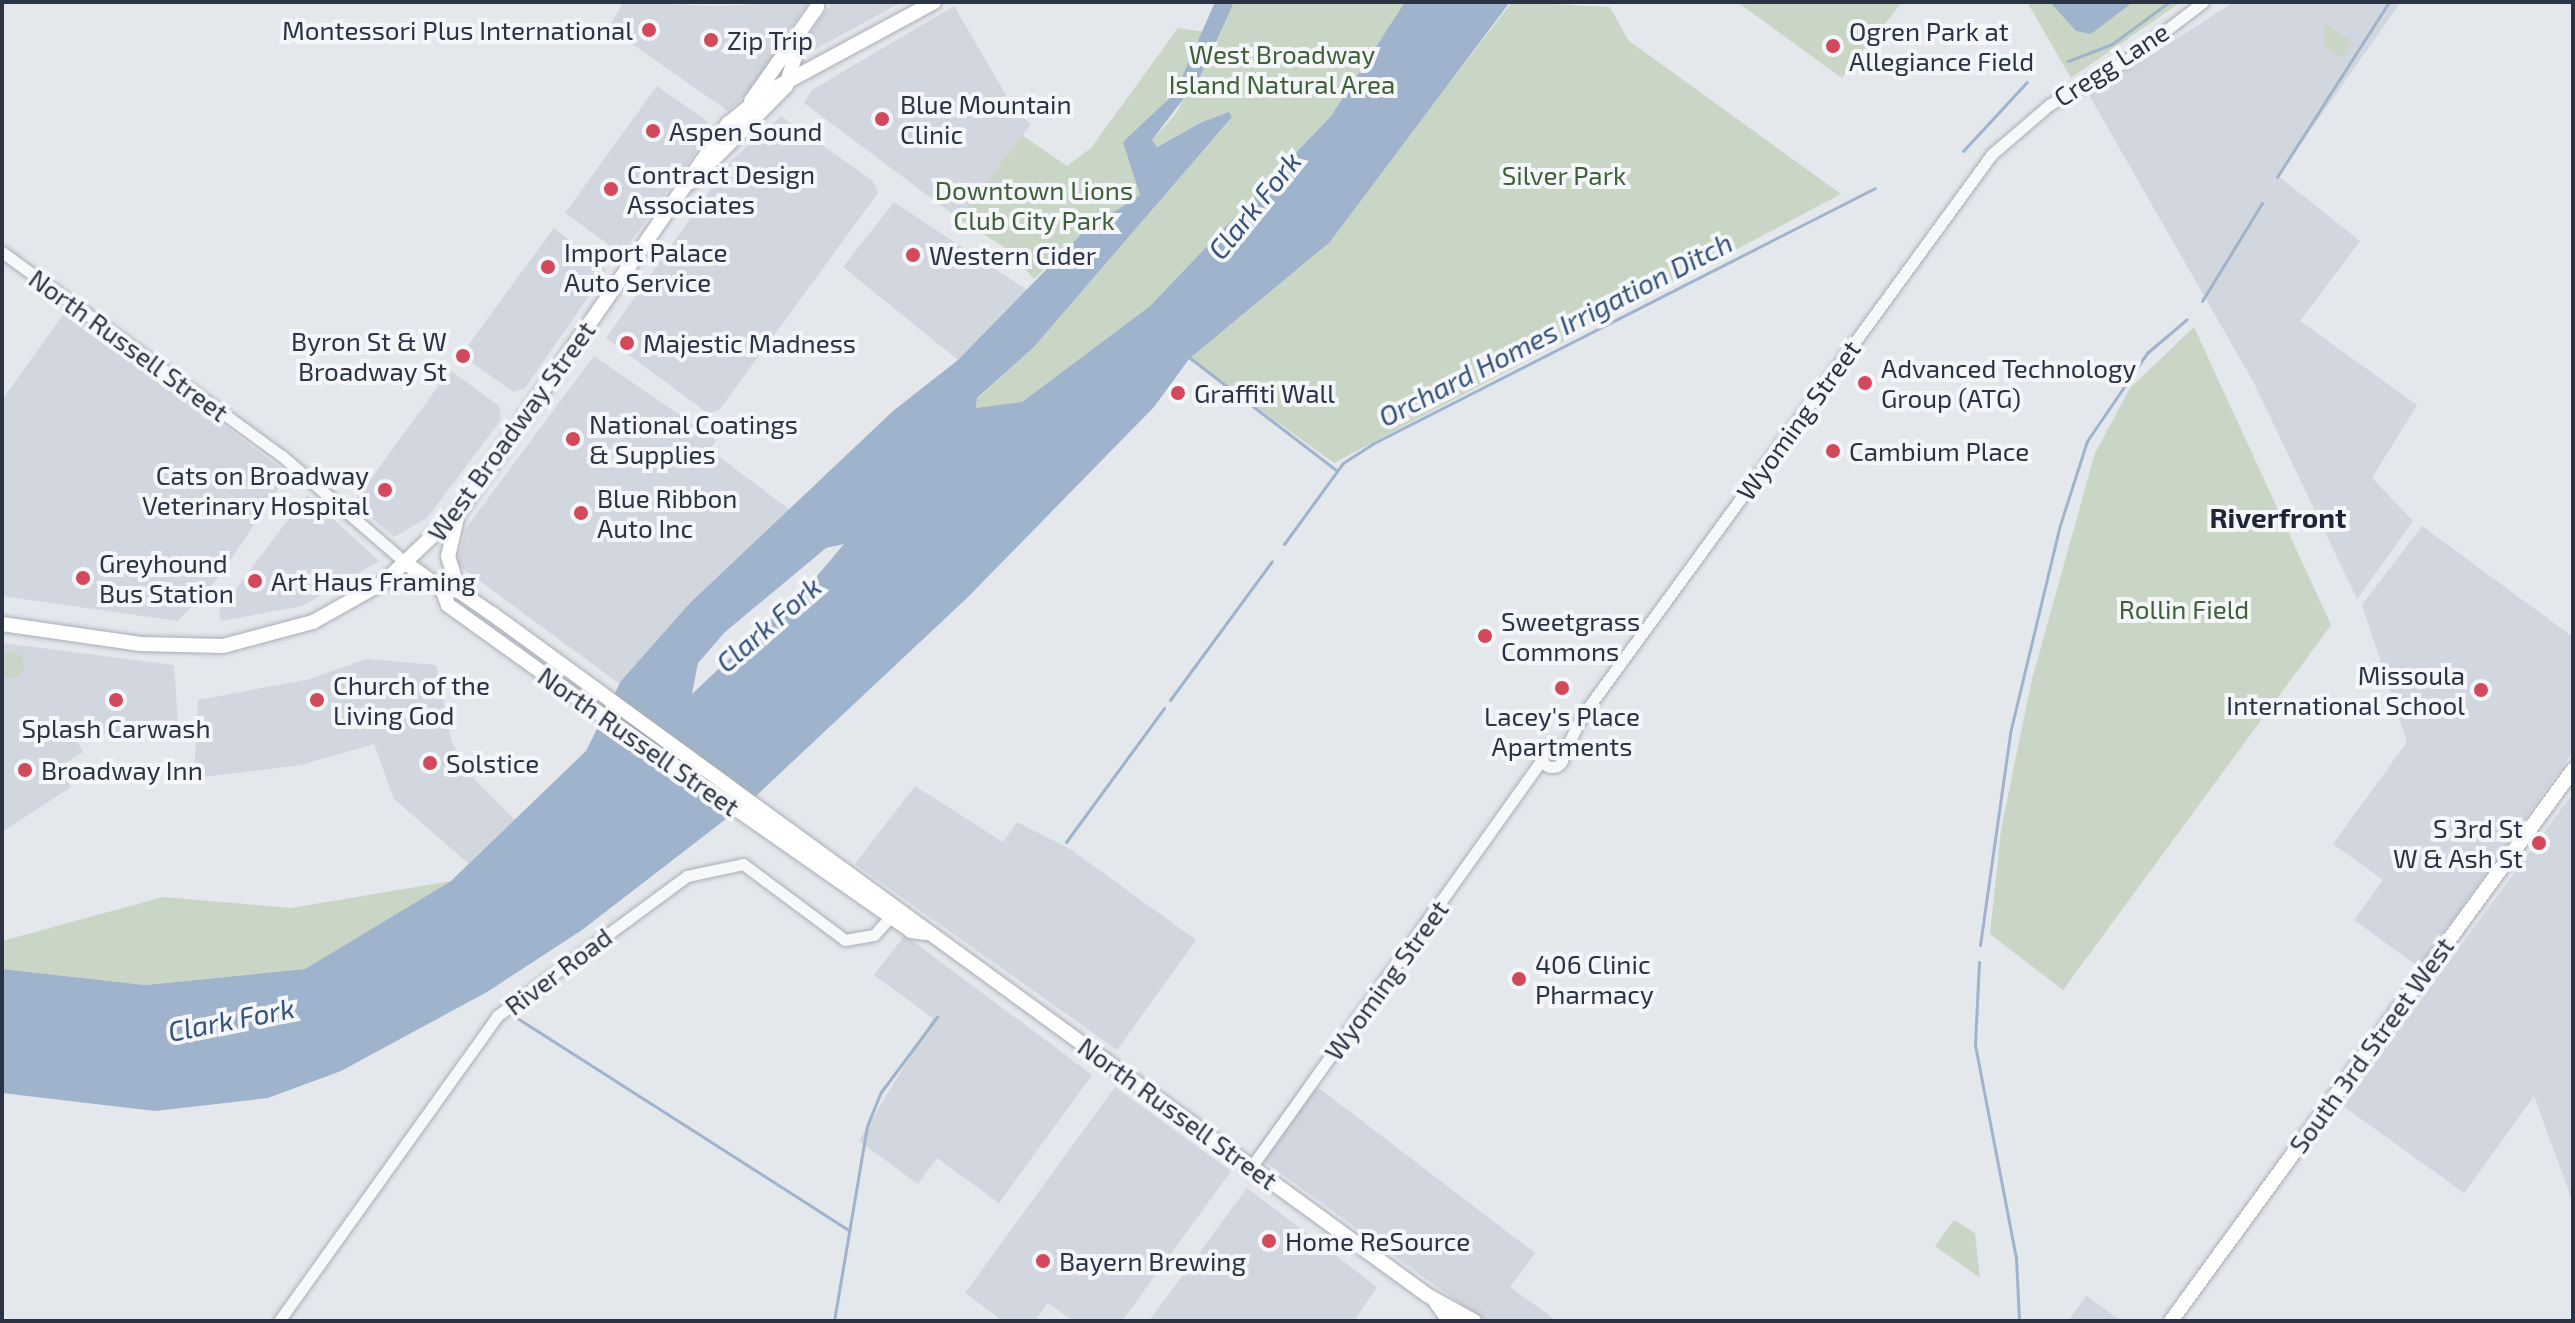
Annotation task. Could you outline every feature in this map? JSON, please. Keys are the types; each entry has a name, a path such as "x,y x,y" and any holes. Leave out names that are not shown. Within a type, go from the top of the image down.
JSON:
{"main road":[{"name":"West Broadway Street","path":"691,182 693,167 739,114 934,2"},
{"path":"786,86 819,5"},
{"path":"739,114 819,5"},
{"name":"West Broadway Street","path":"2,624 141,644 223,646 313,622 407,564 461,509 691,182 786,86"},
{"path":"459,591 448,556 461,509"},
{"name":"North Russell Street","path":"407,564 442,589 459,591 779,818 919,919 927,933"},
{"name":"North Russell Street","path":"442,589 448,605 583,702 890,917 927,933 1431,1298"},
{"name":"South 3rd Street West","path":"2171,1321 2573,770"},
{"path":"1431,1298 1449,1321"},
{"path":"1431,1298 1474,1321"}],"street":[{"name":"Cregg Lane","path":"2019,126 2203,2"},
{"name":"Wyoming Street","path":"1522,795 1563,754 1582,716 2019,126"},
{"name":"North Russell Street","path":"2,252 282,456 407,564"},
{"name":"Wyoming Street","path":"1252,1166 1522,795 1550,745 1582,716"},
{"path":"1550,745 1563,754"},
{"path":"1542,759 1553,766"},
{"name":"River Road","path":"279,1321 497,1016 687,876 727,862 750,867 845,940 874,935 890,917"}],"shaded area":[{"path":"623,2 715,6 809,2 777,47 768,74 728,111 609,28"},
{"path":"832,2 902,2 801,57 801,46"},
{"path":"2234,2 2401,2 2278,176 2360,241 2300,321 2417,405 2372,478 2413,521 2357,599 2254,383 2089,95"},
{"path":"954,6 1006,95 1001,101 1031,124 959,219 804,103 812,90"},
{"path":"657,86 707,121 710,133 628,245 615,249 565,213"},
{"path":"781,116 873,181 878,193 720,409 709,414 606,338 730,162"},
{"path":"894,202 1027,290 958,360 843,267"},
{"path":"554,228 607,270 525,388 514,392 461,355"},
{"path":"68,308 288,474 219,577 178,621 2,596 2,400"},
{"path":"594,356 716,440 710,450 790,510 690,603 621,685 457,564 466,528"},
{"path":"450,370 499,406 501,420 427,518 394,537 354,502"},
{"path":"307,495 379,561 302,606 221,621 219,611"},
{"name":"Missoula International School","path":"2422,526 2573,637 2573,752 2419,967 2354,920 2383,880 2333,844 2407,742 2362,605"},
{"path":"2,643 174,665 178,721 154,720 138,736 90,733 77,741 83,752 58,768 71,787 2,832"},
{"path":"366,659 436,665 452,743 475,780 516,821 469,864 394,799 374,744 301,765 194,778 198,700 310,679"},
{"path":"915,786 1003,842 1017,822 1070,849 1196,940 1117,1050 855,864"},
{"path":"2573,793 2573,1203 2534,1096 2464,1193 2343,1106"},
{"path":"905,935 1092,1075 999,1203 937,1158 918,1184 859,1141 933,1018 874,975"},
{"path":"1307,1079 1535,1253 1510,1287 1557,1321 1484,1321 1253,1153"},
{"path":"1115,1087 1231,1171 1122,1321 1073,1321 1048,1303 1035,1321 1003,1321 965,1293"},
{"path":"1247,1188 1377,1287 1354,1321 1149,1321"},
{"path":"2087,1296 2121,1321 2068,1321"}],"green space":[{"name":"West Broadway Island Natural Area","path":"1234,2 1405,2 1331,116 1150,306 1022,402 976,409 977,399 1033,348 1232,117 1229,112 1202,122 1156,147 1152,140 1175,115"},
{"name":"Silver Park","path":"1512,2 1610,7 1628,40 1841,194 1334,463 1189,359 1320,251"},
{"name":"Ogren Park at Allegiance Field","path":"1737,2 1902,2 1842,78"},
{"path":"2027,2 2181,2 2071,78"},
{"path":"2324,22 2352,42 2340,58 2324,45"},
{"name":"Downtown Lions Club City Park","path":"1178,28 1205,32 1190,66 1155,117 1124,142 1141,195 1082,233 1034,279 1007,249 959,219 1022,135 1067,166 1091,148"},
{"name":"Rollin Field","path":"2194,327 2331,625 2063,990 1990,934 2001,830 2032,679 2095,453 2130,388"},
{"path":"11,652 20,656 24,665 20,674 11,678 2,674 -2,665 2,656"},
{"path":"451,881 305,969 145,985 2,969 2,941 163,897 291,908"},
{"path":"1954,1220 1975,1233 1980,1278 1935,1246"}],"water":[{"name":"Clark Fork","path":"1215,2 1234,2 1200,77 1152,140 1157,147 1202,122 1229,112 1232,117 1033,348 977,398 976,408 1022,402 1150,306 1331,116 1405,2 1510,2 1329,243 1189,359 1154,407 967,598 757,795 582,930 487,992 341,1071 268,1098 155,1111 2,1093 2,969 145,985 305,969 451,881 586,751 621,681 690,603 893,411 958,360 1082,233 1140,195 1123,142 1175,93","holes":["844,544 817,576 692,694 698,663 725,632 826,548"]},
{"path":"2050,2 2133,2 2091,34 2076,31"}],"waterway":[{"path":"2068,61 2112,44 2169,2"},
{"path":"2277,177 2389,2"},
{"path":"1963,151 2027,82"},
{"name":"Orchard Homes Irrigation Ditch","path":"1284,544 1343,463 1372,444 1875,188"},
{"path":"2202,301 2262,203"},
{"path":"1980,945 2010,733 2060,525 2087,441 2147,353 2187,319"},
{"path":"1190,358 1337,471"},
{"path":"1170,700 1272,561"},
{"path":"1066,842 1164,708"},
{"path":"1979,962 1975,1045 2016,1257 2019,1321"},
{"path":"514,1016 849,1230"},
{"path":"834,1321 867,1126 881,1092 937,1017"}],"place":[{"name":"Montessori Plus International","path":"649,30"},
{"name":"Zip Trip","path":"711,40"},
{"name":"Ogren Park at Allegiance Field","path":"1833,46"},
{"name":"Blue Mountain Clinic","path":"882,119"},
{"name":"Aspen Sound","path":"653,131"},
{"name":"Contract Design Associates","path":"611,189"},
{"name":"Western Cider","path":"913,255"},
{"name":"Import Palace Auto Service","path":"548,267"},
{"name":"Majestic Madness","path":"627,343"},
{"name":"Byron St & W Broadway St","path":"463,356"},
{"name":"Advanced Technology Group (ATG)","path":"1865,383"},
{"name":"Graffiti Wall","path":"1178,393"},
{"name":"National Coatings & Supplies","path":"573,439"},
{"name":"Cambium Place","path":"1833,451"},
{"name":"Cats on Broadway Veterinary Hospital","path":"385,490"},
{"name":"Blue Ribbon Auto Inc","path":"581,513"},
{"name":"Greyhound Bus Station","path":"83,578"},
{"name":"Art Haus Framing","path":"255,581"},
{"name":"Sweetgrass Commons","path":"1485,636"},
{"name":"Lacey's Place Apartments","path":"1562,688"},
{"name":"Missoula International School","path":"2481,690"},
{"name":"Splash Carwash","path":"116,700"},
{"name":"Church of the Living God","path":"317,700"},
{"name":"Solstice","path":"430,763"},
{"name":"Broadway Inn","path":"25,770"},
{"name":"S 3rd St W & Ash St","path":"2539,843"},
{"name":"406 Clinic Pharmacy","path":"1519,979"},
{"name":"Home ReSource","path":"1269,1241"},
{"name":"Bayern Brewing","path":"1043,1261"}],"district":[{"name":"Riverfront","path":"2278,517"}]}
